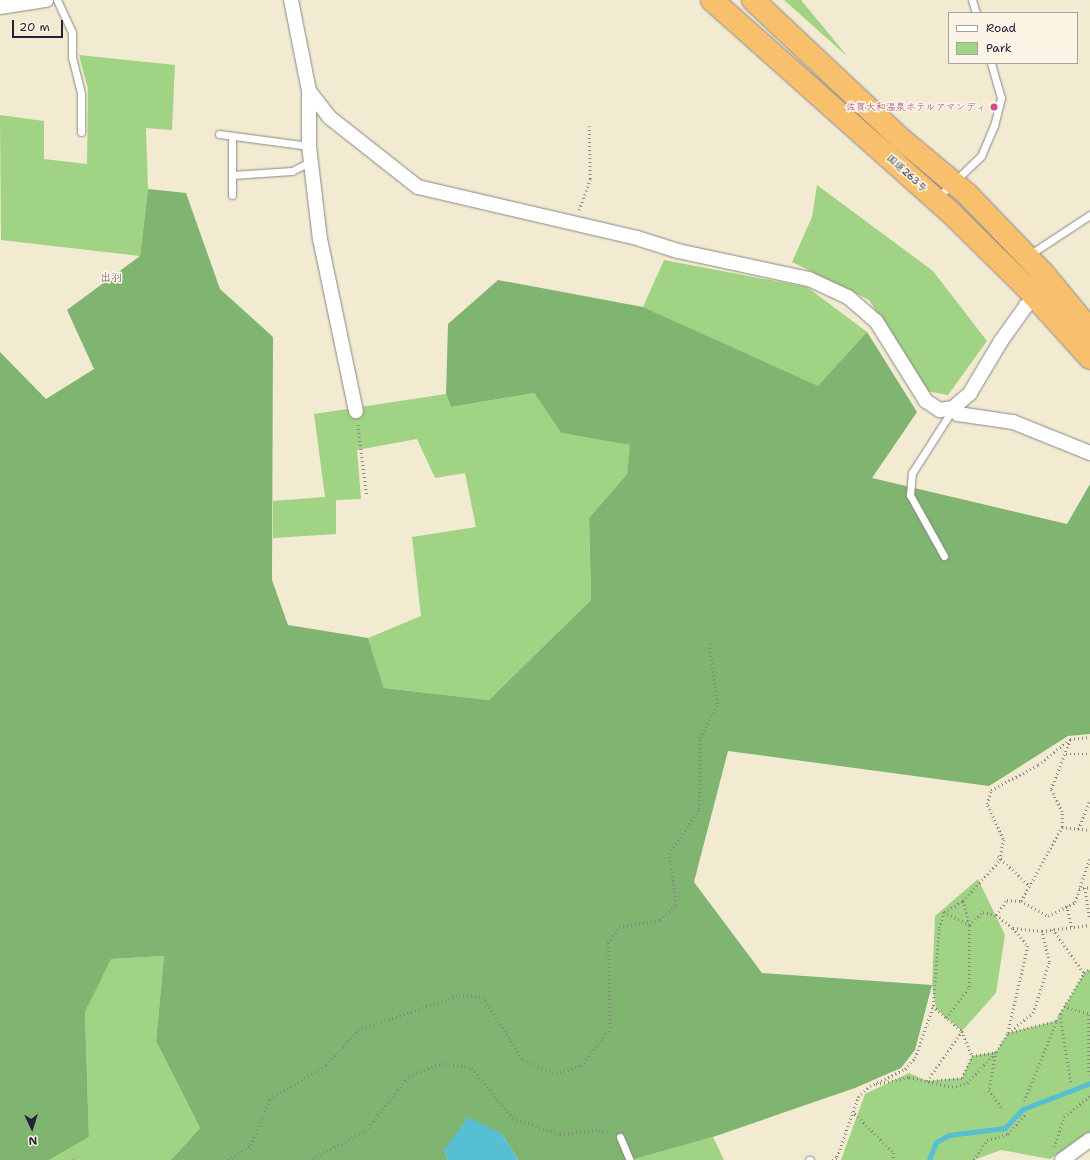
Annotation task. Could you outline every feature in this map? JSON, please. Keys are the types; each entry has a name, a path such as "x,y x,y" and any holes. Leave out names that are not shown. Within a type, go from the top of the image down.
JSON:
{"highway":[{"name":"国道263号","path":"712,0 936,199 1037,299 1090,358"},
{"path":"753,0 954,183 1027,256 1090,330"}],"street":[{"path":"0,7 46,0"},
{"path":"291,0 309,91 310,162 320,239 356,411"},
{"path":"309,91 330,117 418,187 573,225 809,279 848,297 876,321 926,401 940,410 953,408 970,393 1001,341 1026,306 1037,299"},
{"path":"953,408 958,414 1013,422 1090,453"},
{"path":"1057,1156 1090,1140"}],"lane":[{"path":"57,0 72,32 72,57 81,94 81,132"},
{"path":"972,0 976,12"},
{"path":"936,199 981,156 994,126 1001,98 991,64"},
{"path":"219,134 309,146"},
{"path":"232,136 232,195"},
{"path":"232,175 292,171 310,162"},
{"path":"1027,256 1090,215"},
{"path":"944,556 910,495 912,473 953,408"},
{"path":"620,1137 630,1160"}],"path":[{"path":"573,225 590,179 589,126"},
{"path":"356,411 367,496"},
{"path":"228,1160 250,1145 270,1099 326,1065 358,1030 459,995 483,997 523,1060 556,1073 581,1066 610,1028 608,943 619,927 660,920 676,905 669,854 699,809 700,738 717,704 709,643"},
{"path":"832,1160 837,1157 852,1110 858,1097 870,1086 905,1069 915,1058 933,1006 939,928 944,912 962,901 1000,860 1003,839 987,804 991,790 1038,765 1070,739 1090,737"},
{"path":"1021,901 1062,827 1062,812 1051,788 1066,754 1070,739"},
{"path":"1066,754 1090,754"},
{"path":"1078,829 1090,800"},
{"path":"1062,827 1090,830"},
{"path":"998,856 1000,860 1030,886"},
{"path":"996,916 1007,900 1021,901 1048,916 1075,902 1090,857"},
{"path":"1079,889 1090,887"},
{"path":"1085,888 1090,918"},
{"path":"946,1018 969,987 969,925 962,901"},
{"path":"1066,906 1072,927"},
{"path":"944,912 969,925"},
{"path":"870,1086 909,1077 952,1087 968,1083 996,1052 1008,1033 1028,946 1013,928 996,916 983,912 969,925"},
{"path":"1013,928 1042,931 1090,924"},
{"path":"1052,929 1084,973"},
{"path":"1008,1033 1033,1014 1049,962 1042,931"},
{"path":"1024,1101 1056,1021 1084,973 1090,969"},
{"path":"927,1081 962,1078 972,1056 962,1031 933,1006"},
{"path":"1064,1006 1090,1015 1089,1075"},
{"path":"1060,1014 1071,1083"},
{"path":"1008,1033 1056,1021"},
{"path":"927,1081 962,1031"},
{"path":"972,1056 996,1052"},
{"path":"996,1052 989,1090 1003,1109"},
{"path":"309,1160 365,1131 409,1076 441,1063 472,1068 513,1118 560,1134 599,1130 620,1137"},
{"path":"1057,1156 1064,1117 1090,1096"},
{"path":"852,1110 894,1153 893,1160"},
{"path":"974,1160 987,1140 1008,1134 1027,1113"}],"green space":[{"path":"784,0 801,0 848,57"},
{"path":"79,55 175,65 172,130 146,128 148,189 140,256 1,240 0,115 44,121 44,159 87,164 88,89"},
{"path":"817,185 933,271 987,341 948,395 927,391 869,300 792,262 812,217"},
{"path":"148,189 186,193 220,289 273,337 272,580 288,625 368,638 384,688 489,700 591,600 589,518 627,474 630,445 561,433 534,393 451,407 446,394 448,324 498,280 643,307 818,386 867,332 917,412 872,478 1067,524 1090,484 1090,734 1068,736 989,786 728,751 694,882 762,973 932,985 915,1050 901,1068 855,1088 713,1137 631,1160 518,1160 502,1134 444,1150 448,1160 171,1160 200,1128 156,1041 164,956 111,959 85,1012 89,1137 49,1160 0,1160 0,352 46,399 94,369 67,310 140,256"},
{"path":"664,260 807,287 867,332 818,387 643,307"},
{"path":"534,393 561,433 631,445 627,474 589,518 591,600 489,700 384,688 368,638 421,616 412,537 476,527 465,473 435,478 417,439 357,450 361,499 336,500 336,534 273,538 273,501 325,497 314,414 446,394 451,407"},
{"path":"978,879 1005,935 996,993 962,1031 936,1009 932,985 935,916"},
{"path":"164,956 156,1041 200,1128 171,1160 49,1160 89,1137 85,1012 110,959"},
{"path":"1090,969 1090,1132 1050,1159 1001,1150 974,1160 841,1160 865,1094 909,1073 927,1081 962,1078 972,1056 996,1052 1008,1033 1056,1021 1084,973"},
{"path":"713,1137 724,1160 631,1160"}],"water":[{"path":"468,1117 502,1134 518,1160 448,1160 444,1150"}],"waterway":[{"path":"929,1160 936,1142 949,1135 1005,1128 1023,1109 1090,1083"}],"place":[{"name":"佐賀大和温泉ホテルアマンディ","path":"994,107"}],"district":[{"name":"出羽","path":"111,278"}]}
